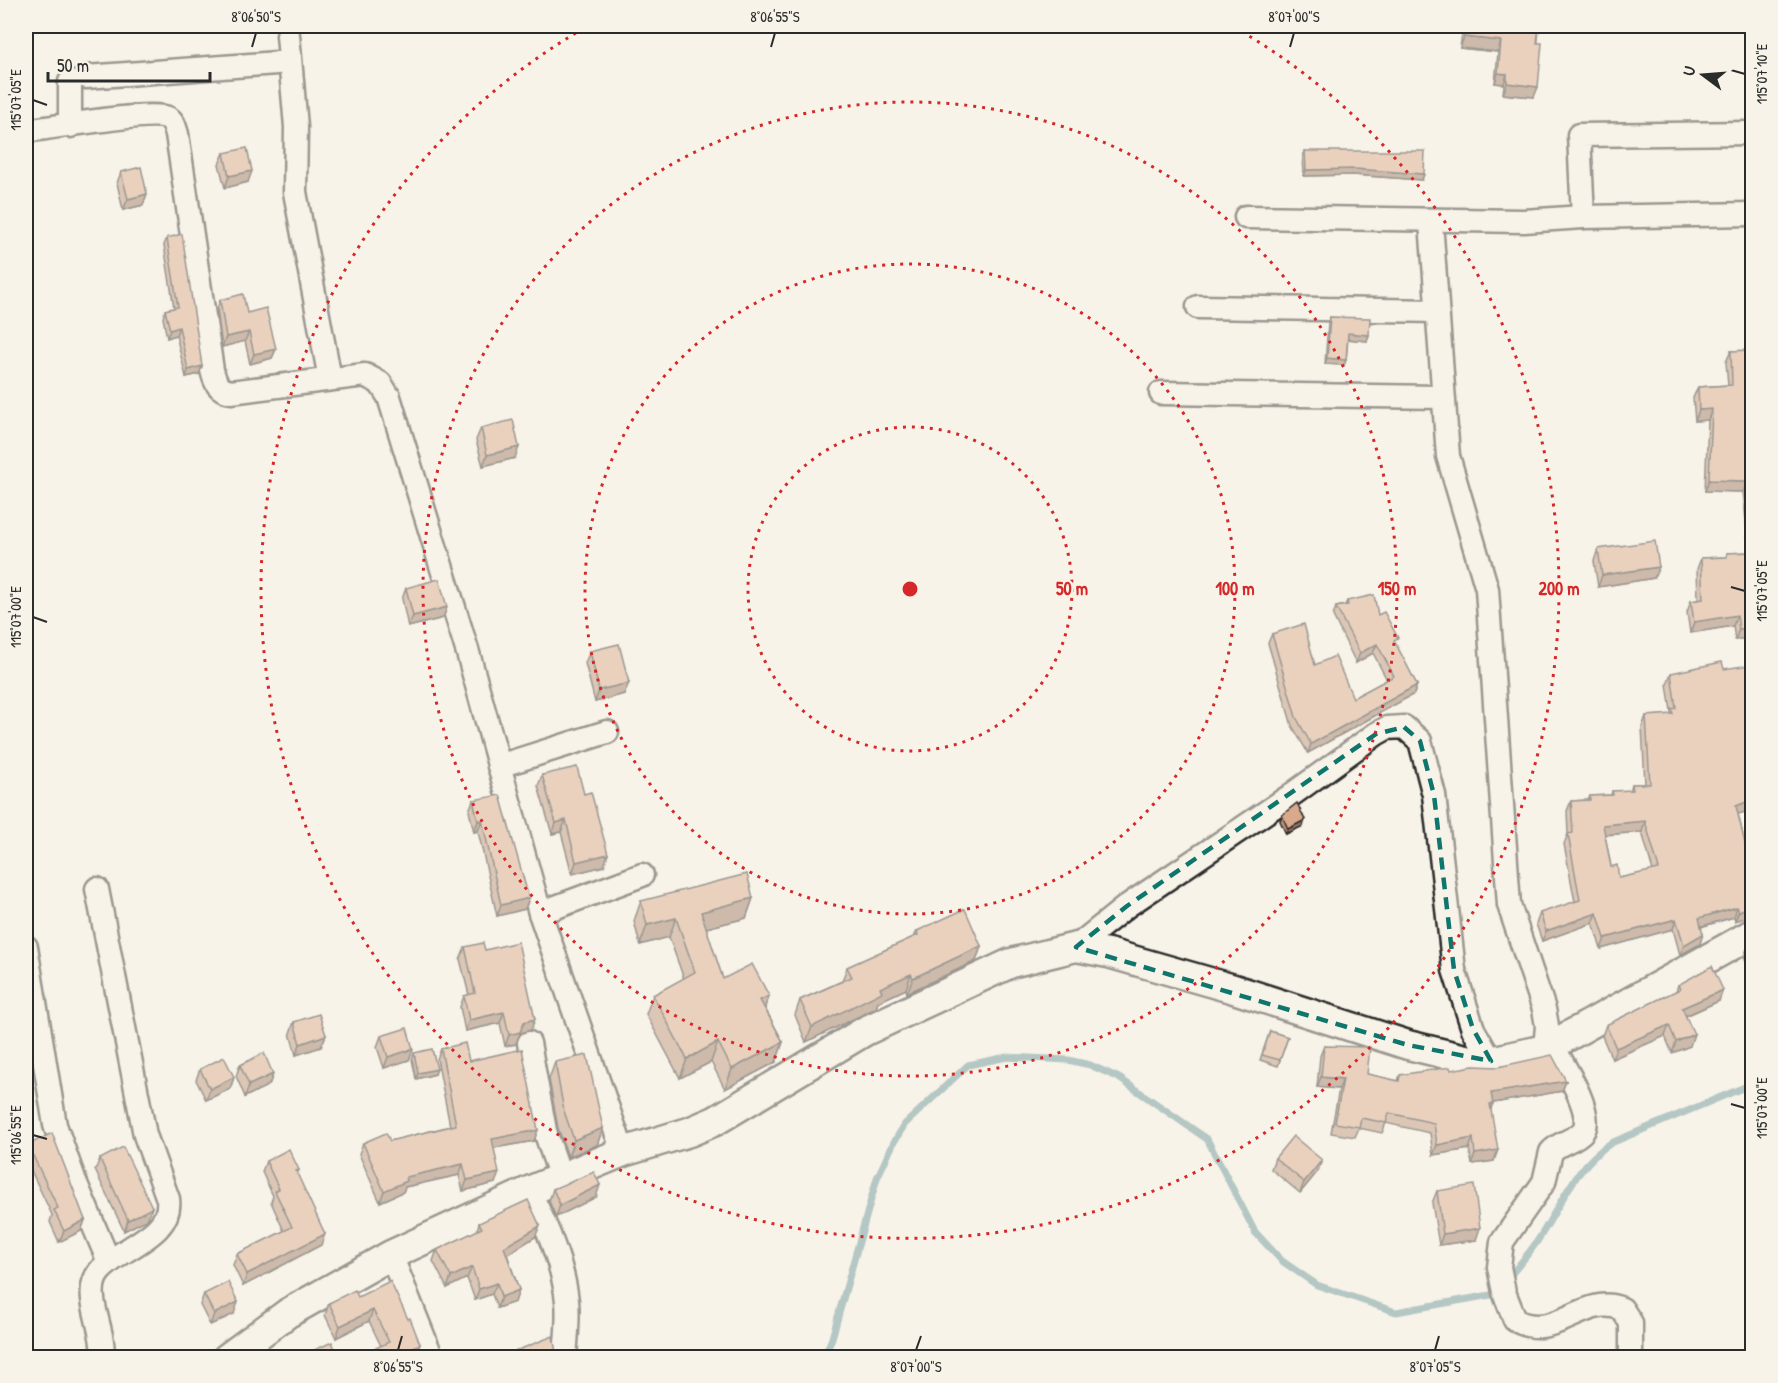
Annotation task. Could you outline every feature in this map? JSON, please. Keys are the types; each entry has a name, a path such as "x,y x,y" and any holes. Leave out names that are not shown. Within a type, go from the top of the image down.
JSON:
{"street":[{"path":"288,35 296,126 296,192 330,379"},
{"path":"70,126 78,79 290,62"},
{"path":"26,131 160,116 174,123 212,370 217,385 223,391 231,392 364,375 374,377 389,396 468,653 540,913 623,1152"},
{"path":"1582,217 1579,127 1752,133"},
{"path":"1246,217 1524,222 1582,217 1752,214"},
{"path":"1431,222 1442,398 1451,474 1484,572 1487,589 1509,905 1544,1009 1549,1047 1580,1097 1586,1114 1583,1131 1551,1152 1544,1182 1502,1242 1499,1267 1504,1292 1515,1320 1533,1328 1545,1327 1592,1309 1618,1307 1631,1323 1631,1358"},
{"path":"1198,307 1437,311"},
{"path":"1161,393 1442,398"},
{"path":"227,1358 288,1313 391,1255 529,1191 623,1152 689,1132 715,1121 865,1031 1002,967 1076,947 1127,906 1387,728 1404,727 1420,741 1434,795 1454,970 1473,1029 1491,1061"},
{"path":"500,766 607,732"},
{"path":"540,913 642,875"},
{"path":"97,889 145,1135 168,1198 170,1210 162,1224 109,1262 93,1283 92,1294 103,1342 102,1358"},
{"path":"1076,947 1234,989 1408,1045 1470,1060 1491,1061 1549,1047 1752,934"},
{"path":"26,947 55,1125 74,1179 109,1262"},
{"path":"529,1043 545,1131 561,1178"},
{"path":"529,1191 546,1225 563,1282 567,1302 565,1358"},
{"path":"391,1255 432,1358"}],"highlighted area":[{"path":"1404,727 1420,741 1434,795 1454,970 1473,1029 1491,1061 1408,1045 1076,947 1127,906 1376,734"}],"building":[{"path":"1465,26 1539,26 1537,43 1542,43 1538,87 1507,83 1507,74 1498,73 1501,41 1464,37"},
{"path":"247,148 252,171 229,176 224,153"},
{"path":"1305,151 1425,151 1424,174 1355,169 1306,170"},
{"path":"141,167 147,194 128,199 121,172"},
{"path":"182,234 202,366 188,370 179,327 170,330 165,310 178,307 167,238"},
{"path":"243,294 247,313 266,308 276,349 254,354 249,332 226,337 220,300"},
{"path":"1330,317 1370,318 1369,335 1348,333 1346,360 1327,358"},
{"path":"1752,350 1752,533 1747,481 1709,480 1712,409 1699,410 1698,387 1732,385 1731,351"},
{"path":"513,420 519,447 487,455 481,428"},
{"path":"1655,541 1659,567 1602,575 1598,549"},
{"path":"1752,552 1752,627 1739,629 1737,615 1694,622 1691,601 1703,599 1701,558 1727,557 1727,553"},
{"path":"439,579 447,607 413,616 406,588"},
{"path":"1374,595 1378,615 1384,612 1398,638 1394,640 1417,685 1311,744 1296,717 1272,634 1304,624 1315,665 1335,656 1353,698 1394,676 1377,644 1360,653 1336,607 1348,605 1347,601"},
{"path":"619,644 629,683 599,690 590,651"},
{"path":"1722,662 1724,669 1749,665 1752,684 1752,809 1749,801 1736,806 1752,873 1752,906 1739,911 1737,907 1699,918 1703,934 1684,945 1676,919 1605,938 1597,913 1546,931 1540,913 1580,900 1568,834 1573,833 1571,801 1590,800 1590,796 1613,795 1612,791 1633,790 1632,784 1650,784 1646,716 1673,714 1672,709 1676,708 1671,673","holes":["1645,821 1659,869 1619,878 1617,865 1611,867 1603,825"]},
{"path":"577,767 584,794 591,792 608,854 576,862 566,820 556,823 542,775"},
{"path":"500,795 529,898 501,905 482,820 478,821 473,800"},
{"path":"1297,803 1305,820 1288,829 1282,815"},
{"path":"747,874 753,898 701,912 723,979 752,964 769,996 760,1000 783,1042 732,1069 718,1042 687,1059 653,995 695,972 676,918 647,925 641,901"},
{"path":"965,909 981,946 913,978 911,974 880,988 882,992 812,1027 800,1000 852,977 847,967 918,935 917,931"},
{"path":"518,942 535,1019 524,1022 520,1032 509,1035 504,1012 469,1020 464,996 475,993 465,947 483,943 485,950"},
{"path":"1752,943 1752,955 1748,946"},
{"path":"1712,966 1723,990 1682,1008 1694,1034 1676,1042 1669,1025 1616,1048 1606,1025 1680,989 1678,985"},
{"path":"319,1014 326,1035 300,1044 294,1022"},
{"path":"407,1028 413,1049 388,1057 381,1036"},
{"path":"1270,1031 1288,1037 1280,1060 1262,1055"},
{"path":"465,1043 469,1061 522,1049 538,1130 492,1139 499,1173 467,1180 463,1164 406,1177 407,1181 384,1191 363,1143 386,1133 390,1141 456,1125 441,1049"},
{"path":"1324,1046 1370,1047 1367,1074 1399,1081 1400,1075 1450,1067 1451,1070 1473,1066 1498,1067 1552,1055 1566,1081 1491,1093 1493,1104 1490,1104 1498,1150 1475,1154 1473,1138 1437,1145 1434,1123 1389,1113 1386,1123 1361,1118 1359,1127 1335,1123 1343,1079 1321,1077"},
{"path":"432,1049 437,1069 418,1073 414,1053"},
{"path":"264,1053 273,1074 249,1085 240,1065"},
{"path":"587,1055 603,1128 574,1140 564,1111 555,1062"},
{"path":"224,1057 234,1077 210,1089 200,1069"},
{"path":"52,1133 85,1220 64,1231 54,1210 58,1208 28,1145"},
{"path":"1293,1136 1322,1160 1304,1182 1275,1158"},
{"path":"123,1147 152,1207 128,1220 100,1159"},
{"path":"289,1149 299,1170 296,1171 325,1234 247,1274 237,1254 292,1227 275,1191 279,1189 266,1161"},
{"path":"594,1172 600,1185 560,1205 553,1189"},
{"path":"1474,1185 1480,1228 1443,1234 1437,1191"},
{"path":"528,1200 540,1226 504,1247 519,1290 501,1297 497,1283 479,1289 472,1267 451,1277 437,1250 482,1228 479,1223"},
{"path":"390,1281 408,1319 410,1318 420,1344 411,1348 414,1352 403,1358 377,1358 374,1349 389,1342 373,1310 340,1326 329,1303 355,1290 358,1297"},
{"path":"228,1282 238,1302 214,1314 204,1294"},
{"path":"553,1336 559,1358 504,1358 503,1356"},
{"path":"332,1342 339,1358 297,1358"},
{"path":"374,1352 376,1358 362,1358"}],"waterway":[{"path":"824,1358 832,1338 877,1178 894,1142 905,1124 968,1065 1007,1057 1068,1060 1090,1065 1119,1078 1207,1139 1255,1232 1282,1261 1317,1285 1396,1312 1496,1294 1500,1289"},
{"path":"1507,1280 1536,1243 1577,1176 1598,1153 1611,1143 1752,1084"}]}
